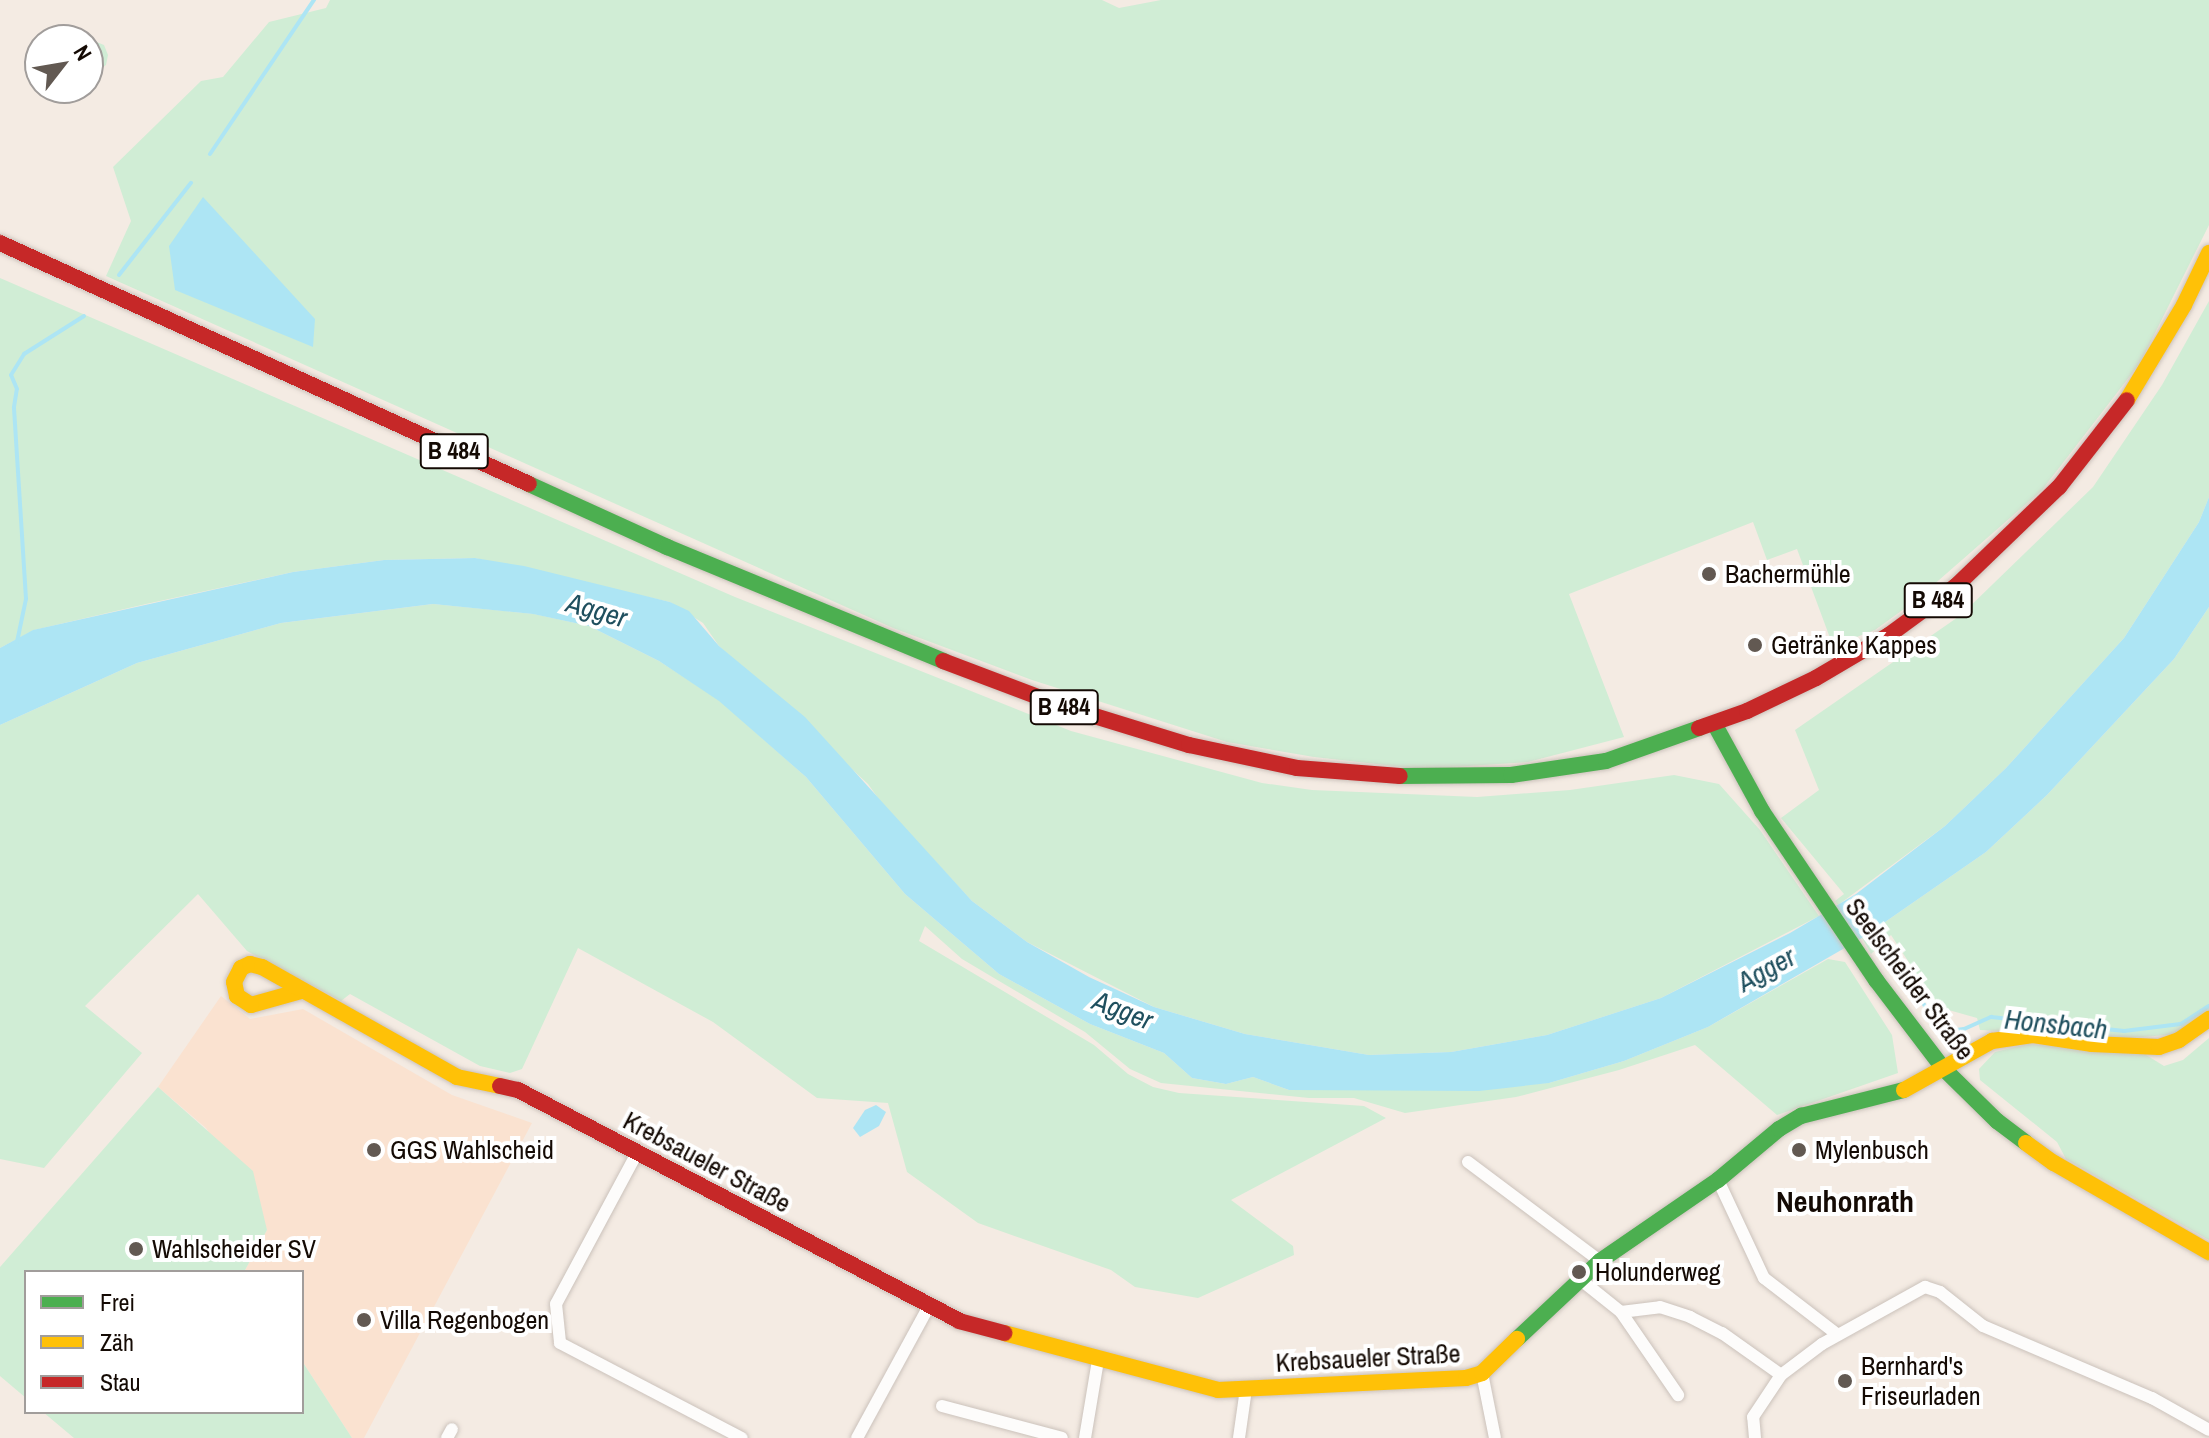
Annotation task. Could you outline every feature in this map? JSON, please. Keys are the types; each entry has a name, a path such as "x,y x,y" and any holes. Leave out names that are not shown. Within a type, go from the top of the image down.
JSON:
{"street":[{"name":"B 484","path":"0,243 667,547 860,629 1062,706 1189,745 1297,768 1433,778 1511,775 1583,766 1715,725 1816,678 1889,635 1956,586 2012,536 2059,487 2122,408 2184,305 2209,253"},
{"name":"Seelscheider Straße","path":"1715,725 1762,811 1809,882 1876,980 1943,1068 1997,1121 2054,1163 2209,1252"},
{"name":"Krebsaueler Straße","path":"301,991 457,1077 518,1090 928,1308 959,1321 1218,1390 1466,1378 1482,1373 1600,1261 1718,1180 1779,1129 1801,1116 1850,1101 1906,1090 1978,1047 2011,1036 2033,1035 2092,1044 2159,1047 2179,1040 2209,1019"},
{"path":"637,1153 556,1304 560,1343 742,1438"},
{"path":"1468,1162 1600,1261"},
{"path":"1718,1180 1764,1278 1838,1335"},
{"path":"1581,1280 1621,1312 1678,1395"},
{"path":"1755,1438 1753,1417 1781,1375 1838,1335 1925,1287 1940,1292 1983,1326 2152,1398 2209,1430"},
{"path":"1621,1312 1660,1307 1690,1317 1722,1333 1781,1375"},
{"path":"857,1438 928,1308"},
{"path":"1085,1438 1098,1360"},
{"path":"1482,1373 1489,1424 1495,1438"},
{"path":"1239,1438 1246,1389"},
{"path":"942,1406 1062,1438"}],"shaded area":[{"name":"GGS Wahlscheid","path":"221,996 250,1019 303,1009 452,1095 532,1123 364,1438 352,1438 304,1364 304,1270 245,1270 267,1230 206,1128 158,1087"}],"green space":[{"path":"330,0 1102,0 1119,8 1161,0 2209,0 2209,225 2140,363 2042,490 1915,601 1875,630 1833,646 1797,549 1767,560 1753,522 1569,594 1624,737 1528,762 1421,769 1314,757 1227,742 1032,680 893,628 106,276 131,221 113,167 201,81 223,77 269,22 326,8"},
{"path":"104,45 108,55 104,66"},
{"path":"0,278 735,597 1071,731 1262,783 1312,790 1477,797 1570,790 1674,775 1719,784 1760,830 1819,916 1661,998 1547,1035 1451,1052 1369,1055 1245,1034 1154,1007 1027,942 972,901 883,805 868,784 719,646 703,623 670,602 475,558 384,560 293,572 146,604 34,630 0,648"},
{"path":"2209,301 2209,497 2199,522 2124,638 2006,768 1945,826 1838,905 1835,901 1844,894 1781,818 1819,790 1795,730 1961,615 2093,487 2162,385"},
{"path":"433,604 534,614 589,626 659,661 719,700 806,777 905,894 999,974 1090,1024 1164,1053 1192,1078 1226,1084 1253,1077 1289,1090 1549,1083 1624,1061 1708,1027 1828,959 1845,962 1892,1035 1898,1073 1777,1115 1695,1045 1619,1070 1516,1097 1405,1113 1354,1098 1309,1098 1161,1083 1130,1069 1085,1032 962,959 925,926 919,941 1094,1045 1128,1074 1153,1087 1179,1093 1364,1106 1386,1118 1231,1200 1293,1246 1294,1255 1198,1298 1135,1287 1111,1270 978,1223 907,1172 888,1103 817,1098 713,1022 578,948 522,1069 510,1073 480,1066 350,994 341,1001 247,951 198,894 85,1006 142,1053 44,1168 0,1159 0,725 137,663 281,623"},
{"path":"2209,607 2209,1014 2179,1034 2130,1038 1980,1030 1977,1018 1938,1007 1891,935 1871,954 1862,938 1986,852 2047,795 2174,659"},
{"path":"2209,1038 2209,1240 2066,1159 2057,1142 1980,1080 1979,1069 1995,1052 2028,1044 2143,1053 2164,1066 2183,1060"},
{"name":"Wahlscheider SV","path":"158,1087 253,1171 267,1230 245,1270 24,1270 24,1396 0,1376 0,1267"},
{"path":"304,1364 352,1438 74,1438 45,1414 304,1414"}],"water":[{"path":"203,197 315,319 313,347 175,290 169,246"},
{"name":"Agger","path":"2209,497 2209,607 2174,659 2047,795 1986,852 1862,938 1708,1027 1624,1061 1549,1083 1479,1091 1289,1090 1253,1077 1226,1084 1192,1078 1164,1053 1090,1024 999,974 905,894 806,777 719,701 659,661 589,626 533,614 433,604 281,623 137,663 0,725 0,648 33,630 293,572 384,560 475,558 524,566 670,602 689,611 719,646 805,717 972,901 1027,942 1089,977 1154,1007 1245,1034 1369,1055 1451,1052 1547,1035 1661,998 1790,933 1856,894 1945,826 2006,768 2124,638 2199,522"},
{"path":"876,1105 886,1112 879,1126 860,1137 853,1128 865,1110"}],"waterway":[{"path":"210,154 314,0"},
{"path":"119,275 191,183"},
{"path":"17,642 26,599 14,407 17,389 11,375 24,354 84,316"},
{"name":"Honsbach","path":"1871,926 1932,1016 1948,1031 1964,1029 1991,1017 2124,1031 2181,1024 2209,1006"}],"traffic: fast":[{"path":"529,484 667,547 943,661"},
{"path":"1715,725 1762,811 1876,980 1943,1068 1997,1121 2026,1143"},
{"path":"1400,776 1511,775 1606,761 1699,728"},
{"path":"1517,1339 1600,1261 1718,1180 1779,1129 1801,1116 1904,1090"}],"traffic: slow":[{"path":"2127,400 2184,305 2209,253"},
{"path":"301,991 251,1005 237,996 234,982 241,968 250,964 262,967 457,1077 500,1086"},
{"path":"1904,1090 1992,1041 2033,1035 2092,1044 2159,1047 2179,1040 2209,1019"},
{"path":"2026,1143 2054,1163 2209,1252"},
{"path":"1004,1333 1218,1390 1466,1378 1482,1373 1517,1339"}],"traffic: jam":[{"path":"0,243 529,484"},
{"path":"1699,728 1747,711 1816,678 1889,635 1956,586 2059,487 2127,400"},
{"path":"943,661 1062,706 1189,745 1297,768 1400,776"},
{"path":"500,1086 518,1090 959,1321 1004,1333"}],"place":[{"name":"Bachermühle","path":"1709,574"},
{"name":"Getränke Kappes","path":"1755,645"},
{"name":"GGS Wahlscheid","path":"374,1150"},
{"name":"Mylenbusch","path":"1799,1150"},
{"name":"Wahlscheider SV","path":"136,1249"},
{"name":"Holunderweg","path":"1579,1272"},
{"name":"Villa Regenbogen","path":"364,1320"},
{"name":"Bernhard's Friseurladen","path":"1845,1381"}],"district":[{"name":"Neuhonrath","path":"1845,1201"}]}
